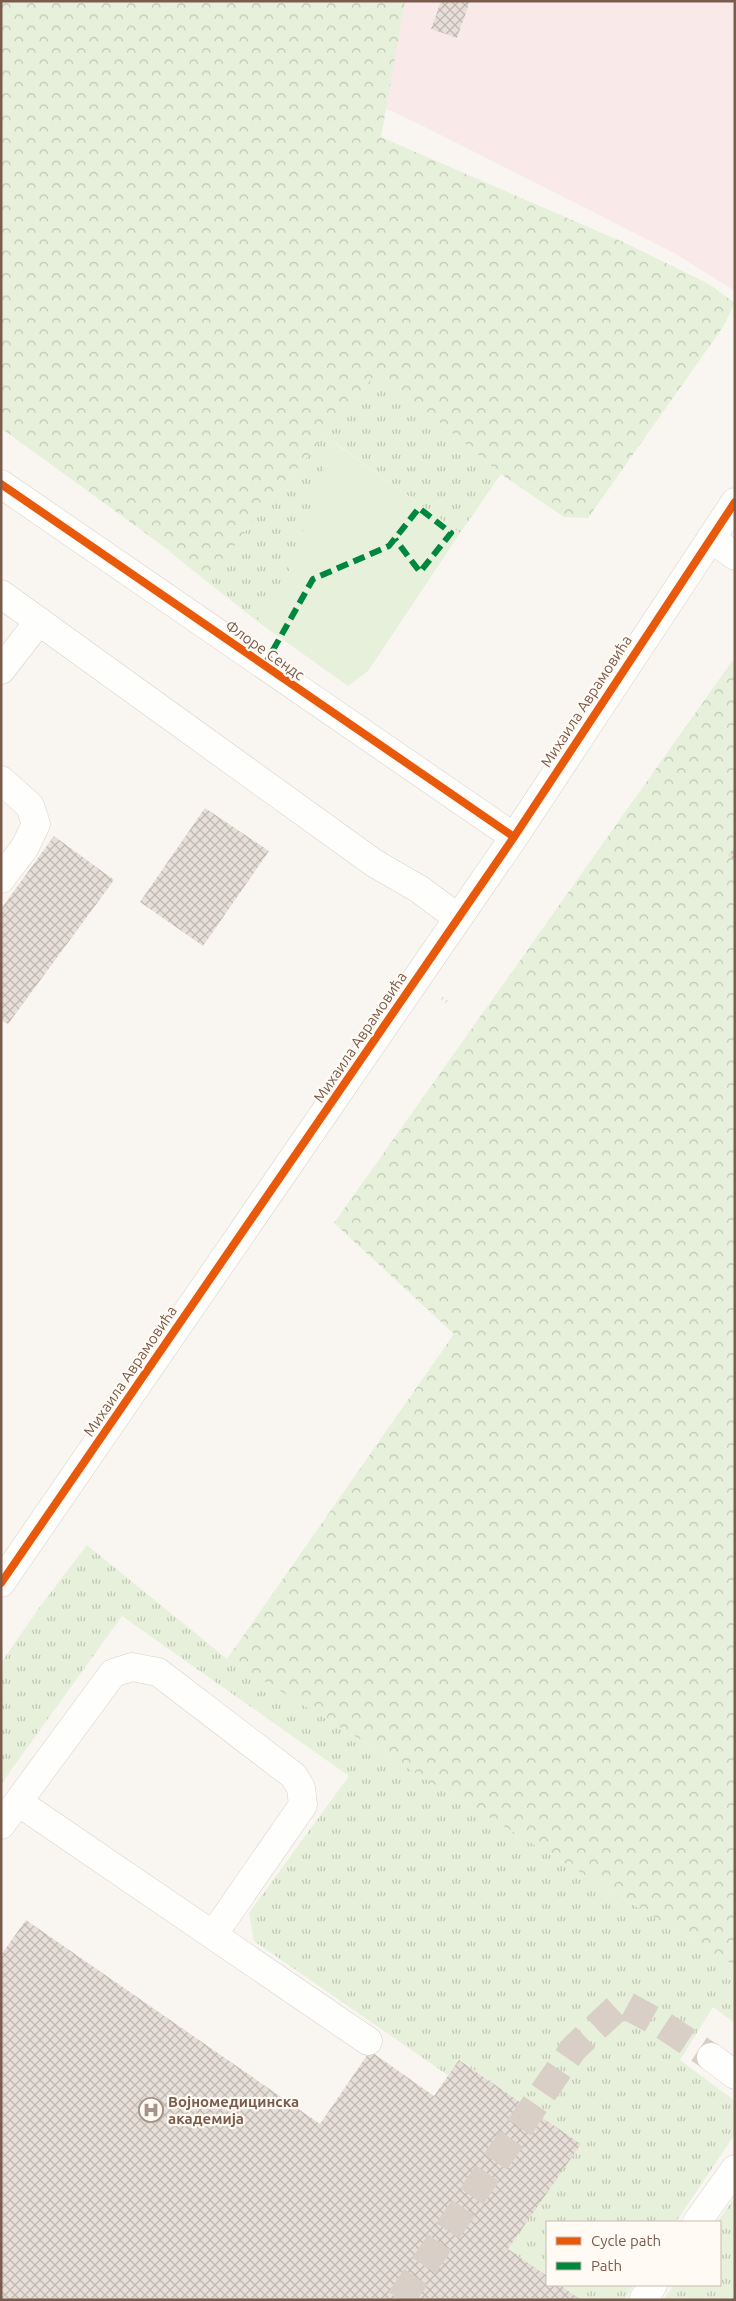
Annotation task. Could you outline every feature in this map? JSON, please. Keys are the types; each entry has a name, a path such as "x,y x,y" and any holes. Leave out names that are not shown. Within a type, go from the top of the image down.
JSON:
{"street":[{"name":"Флоре Сендс","path":"1,484 357,731 514,837"},
{"name":"Михаила Аврамовића","path":"1,1583 514,837 735,502"},
{"path":"711,538 735,556"},
{"path":"1,594 374,863 419,889 458,918"},
{"path":"1,670 39,621"},
{"path":"1,780 30,806 36,824 25,847 1,879"},
{"path":"1,1825 113,1673 132,1667 158,1672 294,1776 301,1788 303,1805 213,1935"},
{"path":"18,1802 368,2041"},
{"path":"710,2057 735,2075"},
{"path":"698,2221 735,2169"},
{"path":"643,2300 653,2286"}],"shaded area":[{"path":"155,1 735,1 735,291 676,254 419,124"}],"green space":[{"path":"1,1 405,1 381,137 625,243 707,283 735,303 723,327 588,518 564,517 501,474 378,371 205,580 159,543 1,428"},
{"path":"378,371 501,474 460,533 334,442 285,582 257,621 205,580"},
{"path":"333,442 460,533 368,671 348,686 257,621 285,582"},
{"path":"735,657 735,1966 227,1659 454,1334 334,1223"},
{"path":"87,1545 227,1659 735,1966 735,2023 713,2007 680,2060 735,2101 735,2134 677,2221 546,2221 546,2275 508,2249 580,2143 460,2060 449,2076 254,1941 249,1913 349,1776 122,1616 1,1784 1,1663 39,1608"},
{"path":"735,2197 735,2300 663,2300 673,2286 721,2286 721,2221 718,2221"},
{"path":"561,2286 633,2286 624,2300 581,2300"}],"building":[{"path":"441,1 470,1 457,38 431,29"},
{"path":"205,808 269,851 203,946 140,902"},
{"path":"54,836 114,880 8,1024 1,1020 1,909"},
{"path":"735,847 735,861 728,855"},
{"name":"Војномедицинска академија","path":"26,1920 320,2124 370,2051 434,2096 459,2060 581,2144 508,2249 546,2275 546,2286 561,2286 581,2300 1,2300 1,1955"}],"tunnel":[{"path":"400,2300 574,2048 622,2003 664,2026 711,2057"}],"marked path":[{"path":"264,666 313,579 389,546 419,508 451,533 420,572 395,539"}],"cycle path":[{"path":"1,484 514,837"},
{"path":"1,1583 514,837 735,502"}],"place":[{"name":"Војномедицинска академија","path":"151,2110"}]}
